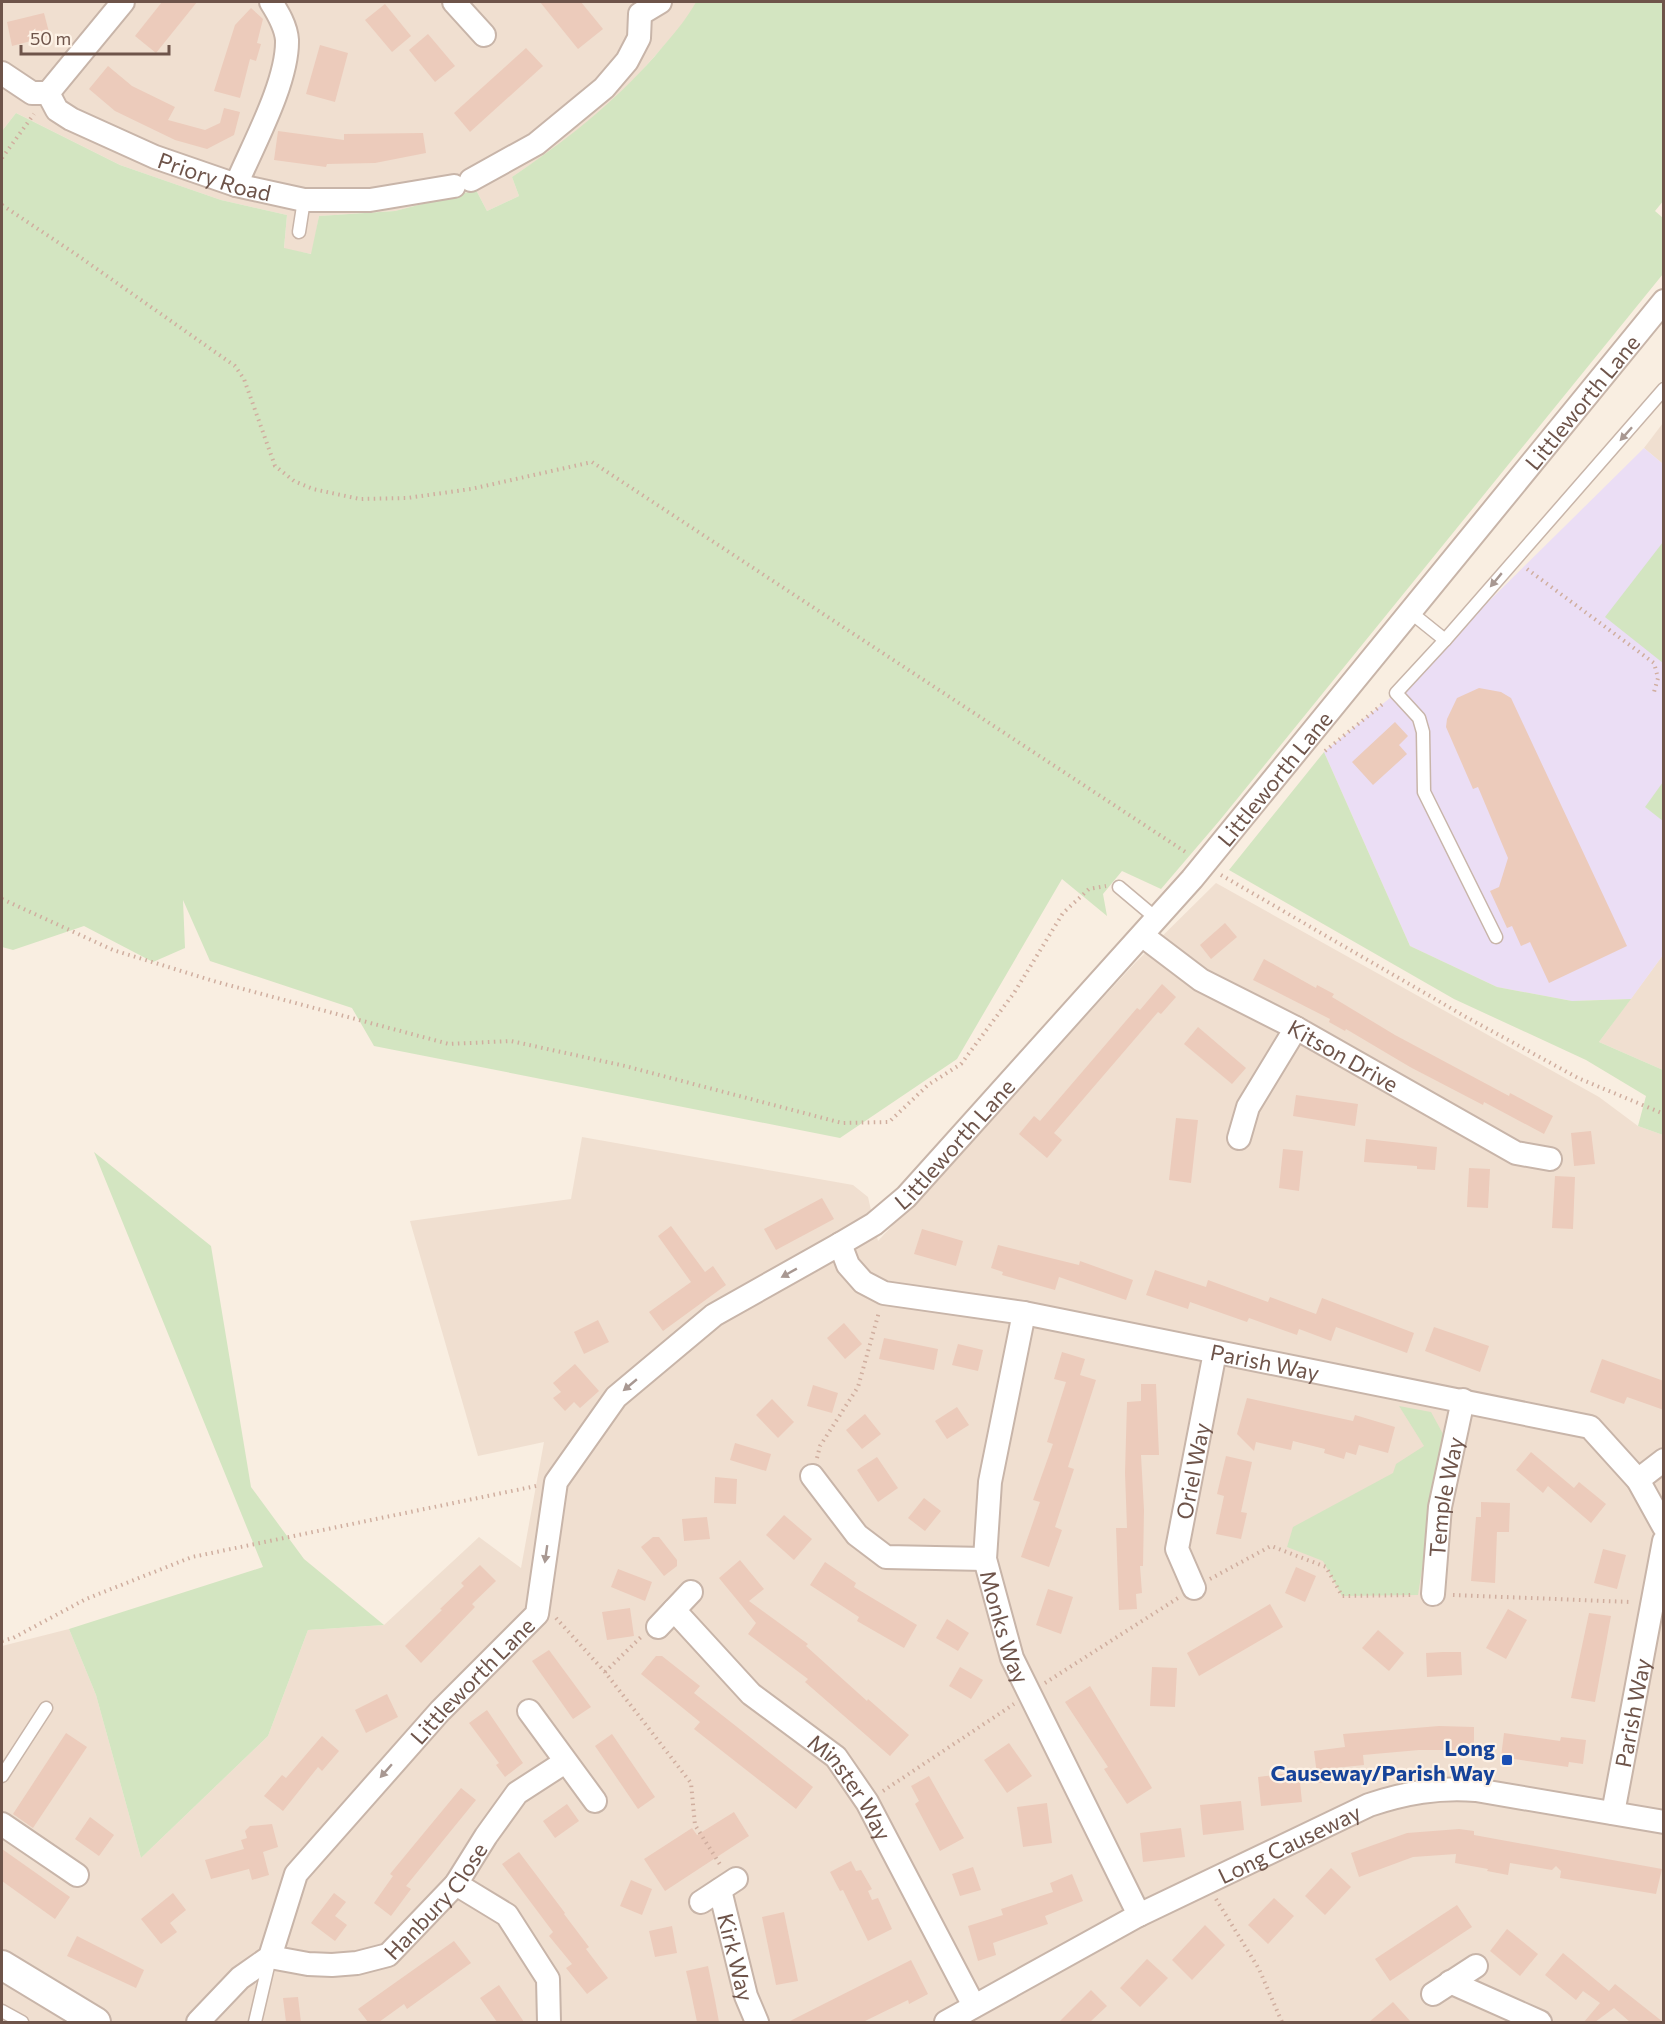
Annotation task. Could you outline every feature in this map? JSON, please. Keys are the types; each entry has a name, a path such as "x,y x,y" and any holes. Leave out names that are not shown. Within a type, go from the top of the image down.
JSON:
{"street":[{"path":"2,73 32,93 48,93 123,2"},
{"path":"236,185 280,82 285,62 287,39 282,20 271,2"},
{"path":"454,2 484,35"},
{"name":"Priory Road","path":"48,93 57,110 71,119 155,157 236,185 304,200 370,200 462,183 536,144 604,88 627,61 639,38 634,8 660,2"},
{"name":"Littleworth Lane","path":"270,1957 296,1874 440,1711 537,1614 556,1482 616,1397 714,1315 874,1224 906,1197 1150,928 1664,301"},
{"name":"Kitson Drive","path":"1150,928 1201,980 1296,1028 1516,1153 1550,1160"},
{"path":"1239,1138 1248,1107 1296,1028"},
{"name":"Parish Way","path":"840,1244 848,1265 863,1282 884,1293 1023,1313 1590,1426 1638,1480 1664,1527"},
{"name":"Monks Way","path":"1023,1313 990,1482 985,1559 1012,1658 1139,1915"},
{"name":"Oriel Way","path":"1194,1588 1177,1549 1215,1352"},
{"name":"Temple Way","path":"1433,1594 1440,1506 1463,1400"},
{"path":"1638,1480 1664,1460"},
{"path":"812,1476 857,1535 886,1557 985,1559"},
{"name":"Parish Way","path":"1614,1813 1656,1618 1664,1541"},
{"path":"658,1627 691,1592"},
{"name":"Minster Way","path":"674,1610 751,1694 836,1757 867,1802 974,2006"},
{"path":"529,1711 595,1801"},
{"name":"Hanbury Close","path":"270,1957 308,1964 357,1963 376,1960 388,1955 456,1884 486,1836 517,1793 565,1762"},
{"name":"Long Causeway","path":"946,2022 1139,1915 1369,1805 1422,1790 1449,1788 1476,1790 1664,1822"},
{"path":"2,1824 77,1875"},
{"path":"456,1884 507,1915 548,1979 549,2022"},
{"name":"Kirk Way","path":"722,1888 746,1996 757,2022"},
{"path":"198,2022 240,1978 270,1957"},
{"path":"2,1965 96,2022"},
{"path":"1476,1966 1442,1988 1540,2022"}],"lane":[{"path":"299,232 304,200"},
{"path":"1496,937 1424,792 1423,732 1419,718 1396,693 1664,390"},
{"path":"1409,611 1445,640"},
{"path":"1119,887 1150,928"},
{"path":"2,1776 46,1708"},
{"name":"Littleworth Lane","path":"255,2022 270,1957"},
{"path":"2,2011 21,2022 30,2022"}],"path":[{"path":"2,158 48,93"},
{"path":"2,205 87,261 235,366 244,379 275,466 294,481 313,489 360,499 408,498 471,489 592,462 1204,864 1374,965 1557,1067 1664,1114"},
{"path":"1514,559 1654,663 1658,678 1654,692"},
{"path":"2,899 113,950 329,1014 449,1044 511,1041 625,1066 842,1123 889,1122 928,1085 962,1064 1014,993 1063,913 1089,889 1098,886 1119,887"},
{"path":"812,1476 820,1446 858,1387 884,1293"},
{"path":"2,1641 13,1638 86,1599 192,1557 556,1482"},
{"path":"867,1802 1194,1588 1271,1546 1326,1567 1342,1596 1433,1594 1656,1618"},
{"path":"558,1620 605,1672 691,1783 695,1825 722,1888"},
{"path":"605,1672 655,1623 658,1627"},
{"path":"1206,1884 1259,1969 1282,2022"}],"shaded area":[{"path":"2,2 696,2 687,20 628,86 570,138 512,177 519,196 487,211 476,190 395,211 319,216 312,254 284,249 287,215 221,200 120,165 16,113 2,131"},
{"path":"1663,423 1663,464 1644,448"},
{"path":"1644,448 1663,464 1663,955 1631,999 1572,1001 1497,987 1410,946 1324,752 1396,693"},
{"path":"1216,883 1599,1097 1638,1126 1663,1135 1663,2022 2,2022 2,1646 69,1629 96,1695 141,1858 268,1736 308,1630 384,1625 479,1537 521,1568 544,1442 478,1456 410,1221 571,1199 582,1137 853,1185 868,1197 878,1241 1136,962"},
{"path":"1663,955 1663,1070 1599,1042"}],"green space":[{"path":"696,2 1663,2 1664,200 1655,211 1663,218 1663,274 1220,820 1161,889 1122,871 1103,894 1107,916 1062,879 957,1059 840,1138 374,1046 352,1008 210,961 183,900 185,948 153,962 84,926 13,950 2,947 2,131 16,113 120,165 221,200 287,215 284,248 311,254 319,216 395,211 476,190 487,211 519,196 512,177 570,135 622,91 672,36"},
{"path":"1663,542 1663,663 1605,617"},
{"path":"1324,752 1410,946 1497,987 1572,1001 1631,999 1599,1042 1663,1070 1663,1135 1638,1126 1646,1096 1586,1060 1454,999 1229,870"},
{"path":"1663,782 1663,821 1645,807"},
{"path":"94,1152 211,1246 251,1487 304,1559 384,1625 308,1630 268,1736 141,1858 96,1695 69,1629 263,1567"},
{"path":"1399,1406 1431,1412 1443,1434 1418,1595 1342,1596 1323,1561 1287,1547 1293,1527 1393,1473 1396,1464 1424,1446"}],"building":[{"path":"162,2 197,2 156,53 135,36"},
{"path":"540,2 581,2 603,29 578,49"},
{"path":"385,4 411,36 392,52 365,20"},
{"path":"251,8 263,19 257,43 261,44 256,61 250,59 240,98 214,91 235,25"},
{"path":"44,13 50,36 12,46 7,22"},
{"path":"428,34 455,66 435,82 409,50"},
{"path":"320,45 348,53 335,102 306,94"},
{"path":"526,48 543,66 470,132 454,113"},
{"path":"108,66 132,86 175,107 168,120 205,130 220,123 224,108 240,112 234,135 207,149 175,140 115,111 89,89"},
{"path":"278,131 344,140 344,134 423,133 426,153 375,163 327,164 326,167 274,160"},
{"path":"1479,688 1501,692 1511,698 1627,946 1549,983 1530,942 1521,946 1512,926 1507,928 1490,891 1499,887 1508,858 1478,787 1473,789 1446,727 1447,719 1457,698"},
{"path":"1395,722 1408,736 1399,745 1407,754 1373,785 1352,762"},
{"path":"1225,923 1237,937 1211,959 1200,945"},
{"path":"1264,959 1316,988 1317,985 1334,994 1332,997 1395,1035 1509,1096 1510,1093 1553,1116 1544,1134 1410,1067 1346,1029 1345,1031 1329,1022 1330,1019 1253,980"},
{"path":"1162,984 1176,997 1161,1014 1158,1012 1054,1133 1062,1140 1047,1158 1019,1134 1034,1116 1040,1121 1137,1008 1140,1010"},
{"path":"1198,1027 1246,1068 1232,1084 1184,1044"},
{"path":"1296,1095 1358,1104 1355,1126 1293,1116"},
{"path":"1176,1118 1198,1120 1191,1183 1169,1180"},
{"path":"1591,1131 1595,1164 1574,1166 1571,1133"},
{"path":"1366,1139 1437,1147 1435,1170 1417,1169 1417,1166 1364,1162"},
{"path":"1283,1149 1303,1151 1299,1191 1279,1188"},
{"path":"1469,1168 1490,1169 1488,1208 1467,1207"},
{"path":"1555,1176 1575,1177 1573,1229 1552,1228"},
{"path":"822,1198 834,1219 776,1250 764,1229"},
{"path":"671,1226 705,1272 713,1266 726,1285 663,1331 649,1312 691,1282 658,1236"},
{"path":"922,1229 963,1241 956,1266 914,1254"},
{"path":"998,1245 1079,1265 1080,1261 1133,1280 1126,1300 1059,1277 1055,1290 1002,1275 1003,1272 991,1268"},
{"path":"1155,1270 1206,1287 1208,1280 1268,1302 1270,1297 1316,1314 1322,1298 1414,1333 1407,1353 1336,1327 1331,1341 1299,1329 1297,1335 1249,1318 1247,1322 1190,1302 1188,1309 1146,1295"},
{"path":"598,1320 609,1342 584,1354 574,1332"},
{"path":"844,1323 862,1344 845,1359 827,1338"},
{"path":"1434,1327 1489,1346 1480,1372 1425,1351"},
{"path":"884,1338 938,1349 934,1370 879,1359"},
{"path":"958,1344 983,1350 978,1371 952,1365"},
{"path":"1062,1352 1085,1359 1080,1375 1096,1380 1068,1467 1074,1469 1055,1527 1062,1530 1049,1567 1021,1557 1040,1502 1033,1500 1053,1444 1047,1442 1066,1382 1054,1379"},
{"path":"1602,1359 1664,1381 1664,1410 1627,1397 1624,1404 1590,1392"},
{"path":"575,1364 599,1391 580,1408 574,1402 565,1411 553,1398 561,1392 553,1383"},
{"path":"1141,1384 1156,1384 1159,1455 1141,1455 1144,1510 1143,1566 1140,1566 1142,1593 1136,1594 1137,1609 1119,1610 1116,1528 1127,1528 1125,1473 1127,1402 1141,1401"},
{"path":"813,1385 838,1393 832,1413 807,1406"},
{"path":"1247,1398 1353,1421 1355,1415 1395,1427 1388,1453 1359,1445 1356,1455 1346,1452 1344,1459 1324,1453 1325,1449 1293,1441 1291,1450 1256,1442 1254,1451 1237,1434"},
{"path":"772,1399 794,1422 778,1438 756,1415"},
{"path":"957,1407 969,1425 947,1439 935,1421"},
{"path":"865,1414 881,1434 862,1449 846,1430"},
{"path":"735,1443 771,1454 766,1471 730,1460"},
{"path":"1531,1452 1574,1488 1579,1482 1606,1504 1591,1523 1548,1486 1543,1493 1516,1470"},
{"path":"1226,1456 1252,1462 1241,1512 1247,1513 1241,1539 1216,1534 1224,1496 1217,1494"},
{"path":"877,1457 898,1488 878,1502 857,1470"},
{"path":"715,1477 737,1479 736,1504 714,1503"},
{"path":"924,1498 941,1511 925,1531 908,1518"},
{"path":"1481,1502 1510,1503 1509,1532 1497,1532 1495,1583 1471,1581 1476,1517 1481,1517"},
{"path":"784,1515 812,1539 794,1560 766,1535"},
{"path":"707,1517 710,1539 684,1541 682,1519"},
{"path":"653,1537 659,1537 677,1560 677,1566 664,1576 641,1547"},
{"path":"1603,1549 1626,1555 1617,1589 1594,1583"},
{"path":"740,1560 764,1589 749,1601 808,1644 806,1646 867,1701 868,1699 909,1735 890,1756 805,1682 808,1679 748,1634 756,1623 719,1578"},
{"path":"825,1562 856,1583 854,1587 917,1625 904,1648 857,1621 859,1617 810,1585"},
{"path":"480,1565 496,1581 472,1604 475,1607 421,1663 405,1646 442,1610 440,1609 464,1586 461,1583"},
{"path":"1296,1567 1316,1576 1305,1602 1285,1593"},
{"path":"618,1569 652,1582 645,1601 611,1587"},
{"path":"1048,1589 1073,1597 1061,1634 1036,1625"},
{"path":"1270,1604 1283,1627 1199,1676 1187,1653"},
{"path":"630,1608 634,1636 607,1640 602,1612"},
{"path":"1508,1609 1527,1620 1506,1659 1486,1648"},
{"path":"1589,1613 1611,1616 1595,1702 1571,1698"},
{"path":"947,1619 969,1633 958,1651 936,1638"},
{"path":"1378,1630 1404,1653 1389,1671 1362,1648"},
{"path":"549,1650 591,1707 573,1719 532,1661"},
{"path":"1461,1652 1462,1675 1427,1677 1426,1653"},
{"path":"656,1656 662,1656 700,1686 694,1693 813,1787 796,1809 694,1729 700,1722 641,1674"},
{"path":"960,1667 983,1680 971,1699 949,1686"},
{"path":"1152,1667 1177,1668 1175,1707 1150,1706"},
{"path":"1090,1686 1152,1788 1127,1804 1104,1769 1108,1767 1065,1702"},
{"path":"387,1694 398,1717 366,1733 355,1710"},
{"path":"487,1710 523,1763 505,1777 496,1765 499,1763 469,1723"},
{"path":"1439,1726 1474,1727 1474,1750 1419,1750 1363,1755 1364,1765 1334,1768 1335,1781 1318,1783 1314,1751 1345,1747 1343,1734"},
{"path":"66,1733 87,1747 33,1828 13,1814"},
{"path":"1504,1733 1560,1741 1561,1737 1586,1740 1583,1764 1569,1762 1568,1767 1501,1757"},
{"path":"612,1734 655,1797 638,1809 595,1746"},
{"path":"322,1736 339,1751 322,1771 318,1767 283,1811 264,1796 282,1775 286,1778"},
{"path":"1009,1743 1032,1776 1007,1793 984,1760"},
{"path":"1299,1772 1302,1802 1261,1806 1258,1777"},
{"path":"929,1776 964,1838 940,1851 915,1804 919,1801 911,1786"},
{"path":"461,1788 476,1800 406,1886 411,1889 391,1916 374,1903 393,1876 390,1874"},
{"path":"1241,1801 1244,1830 1203,1835 1200,1805"},
{"path":"1047,1803 1052,1843 1023,1847 1017,1807"},
{"path":"567,1804 579,1821 555,1838 543,1821"},
{"path":"734,1812 749,1836 665,1891 644,1859 692,1828 697,1835"},
{"path":"90,1817 114,1835 99,1856 75,1839"},
{"path":"272,1824 278,1847 263,1852 269,1875 252,1880 249,1869 211,1879 205,1860 244,1849 241,1840 247,1838 245,1831 250,1826"},
{"path":"1181,1828 1185,1857 1143,1862 1140,1833"},
{"path":"1459,1829 1474,1831 1474,1835 1662,1869 1656,1894 1560,1878 1561,1871 1556,1866 1552,1870 1510,1863 1508,1875 1487,1871 1488,1869 1455,1863 1456,1854 1413,1857 1359,1877 1351,1853 1407,1833"},
{"path":"2,1849 70,1897 55,1919 2,1881"},
{"path":"519,1852 565,1913 589,1947 586,1949 608,1978 587,1994 566,1968 572,1964 549,1936 553,1932 502,1864"},
{"path":"851,1861 856,1871 861,1870 872,1889 868,1891 872,1900 878,1898 892,1929 868,1941 843,1890 840,1891 830,1872"},
{"path":"973,1867 981,1890 960,1896 952,1874"},
{"path":"1331,1868 1351,1887 1325,1915 1305,1896"},
{"path":"1072,1874 1083,1901 1045,1916 1048,1924 993,1943 996,1955 978,1961 968,1926 1003,1915 1001,1909 1053,1892 1050,1883"},
{"path":"631,1880 652,1889 642,1915 620,1906"},
{"path":"173,1893 186,1910 170,1923 177,1932 161,1944 141,1919"},
{"path":"334,1893 346,1902 335,1916 347,1925 335,1941 311,1923"},
{"path":"1274,1898 1294,1916 1268,1944 1248,1925"},
{"path":"1457,1905 1472,1927 1390,1981 1375,1959"},
{"path":"784,1912 798,1981 776,1985 762,1917"},
{"path":"1205,1925 1225,1945 1192,1980 1172,1960"},
{"path":"672,1926 677,1953 655,1957 649,1931"},
{"path":"1507,1929 1538,1954 1520,1976 1490,1951"},
{"path":"77,1936 144,1970 136,1988 67,1956"},
{"path":"454,1941 471,1963 407,2009 404,2004 379,2022 368,2022 358,2009"},
{"path":"1563,1953 1609,1991 1615,1984 1663,2022 1630,2022 1614,2008 1595,2022 1584,2022 1600,2003 1583,1991 1576,2000 1545,1975"},
{"path":"1147,1959 1168,1978 1140,2007 1120,1988"},
{"path":"911,1960 928,1994 909,2004 908,2000 863,2022 788,2022"},
{"path":"708,1966 719,2022 697,2022 686,1971"},
{"path":"499,1985 524,2022 497,2022 480,1998"},
{"path":"1091,1990 1107,2006 1090,2022 1059,2022"},
{"path":"298,1997 301,2022 286,2022 283,1998"},
{"path":"1393,2002 1411,2022 1369,2022"}],"place":[{"name":"Long Causeway/Parish Way","path":"1507,1760"}]}
